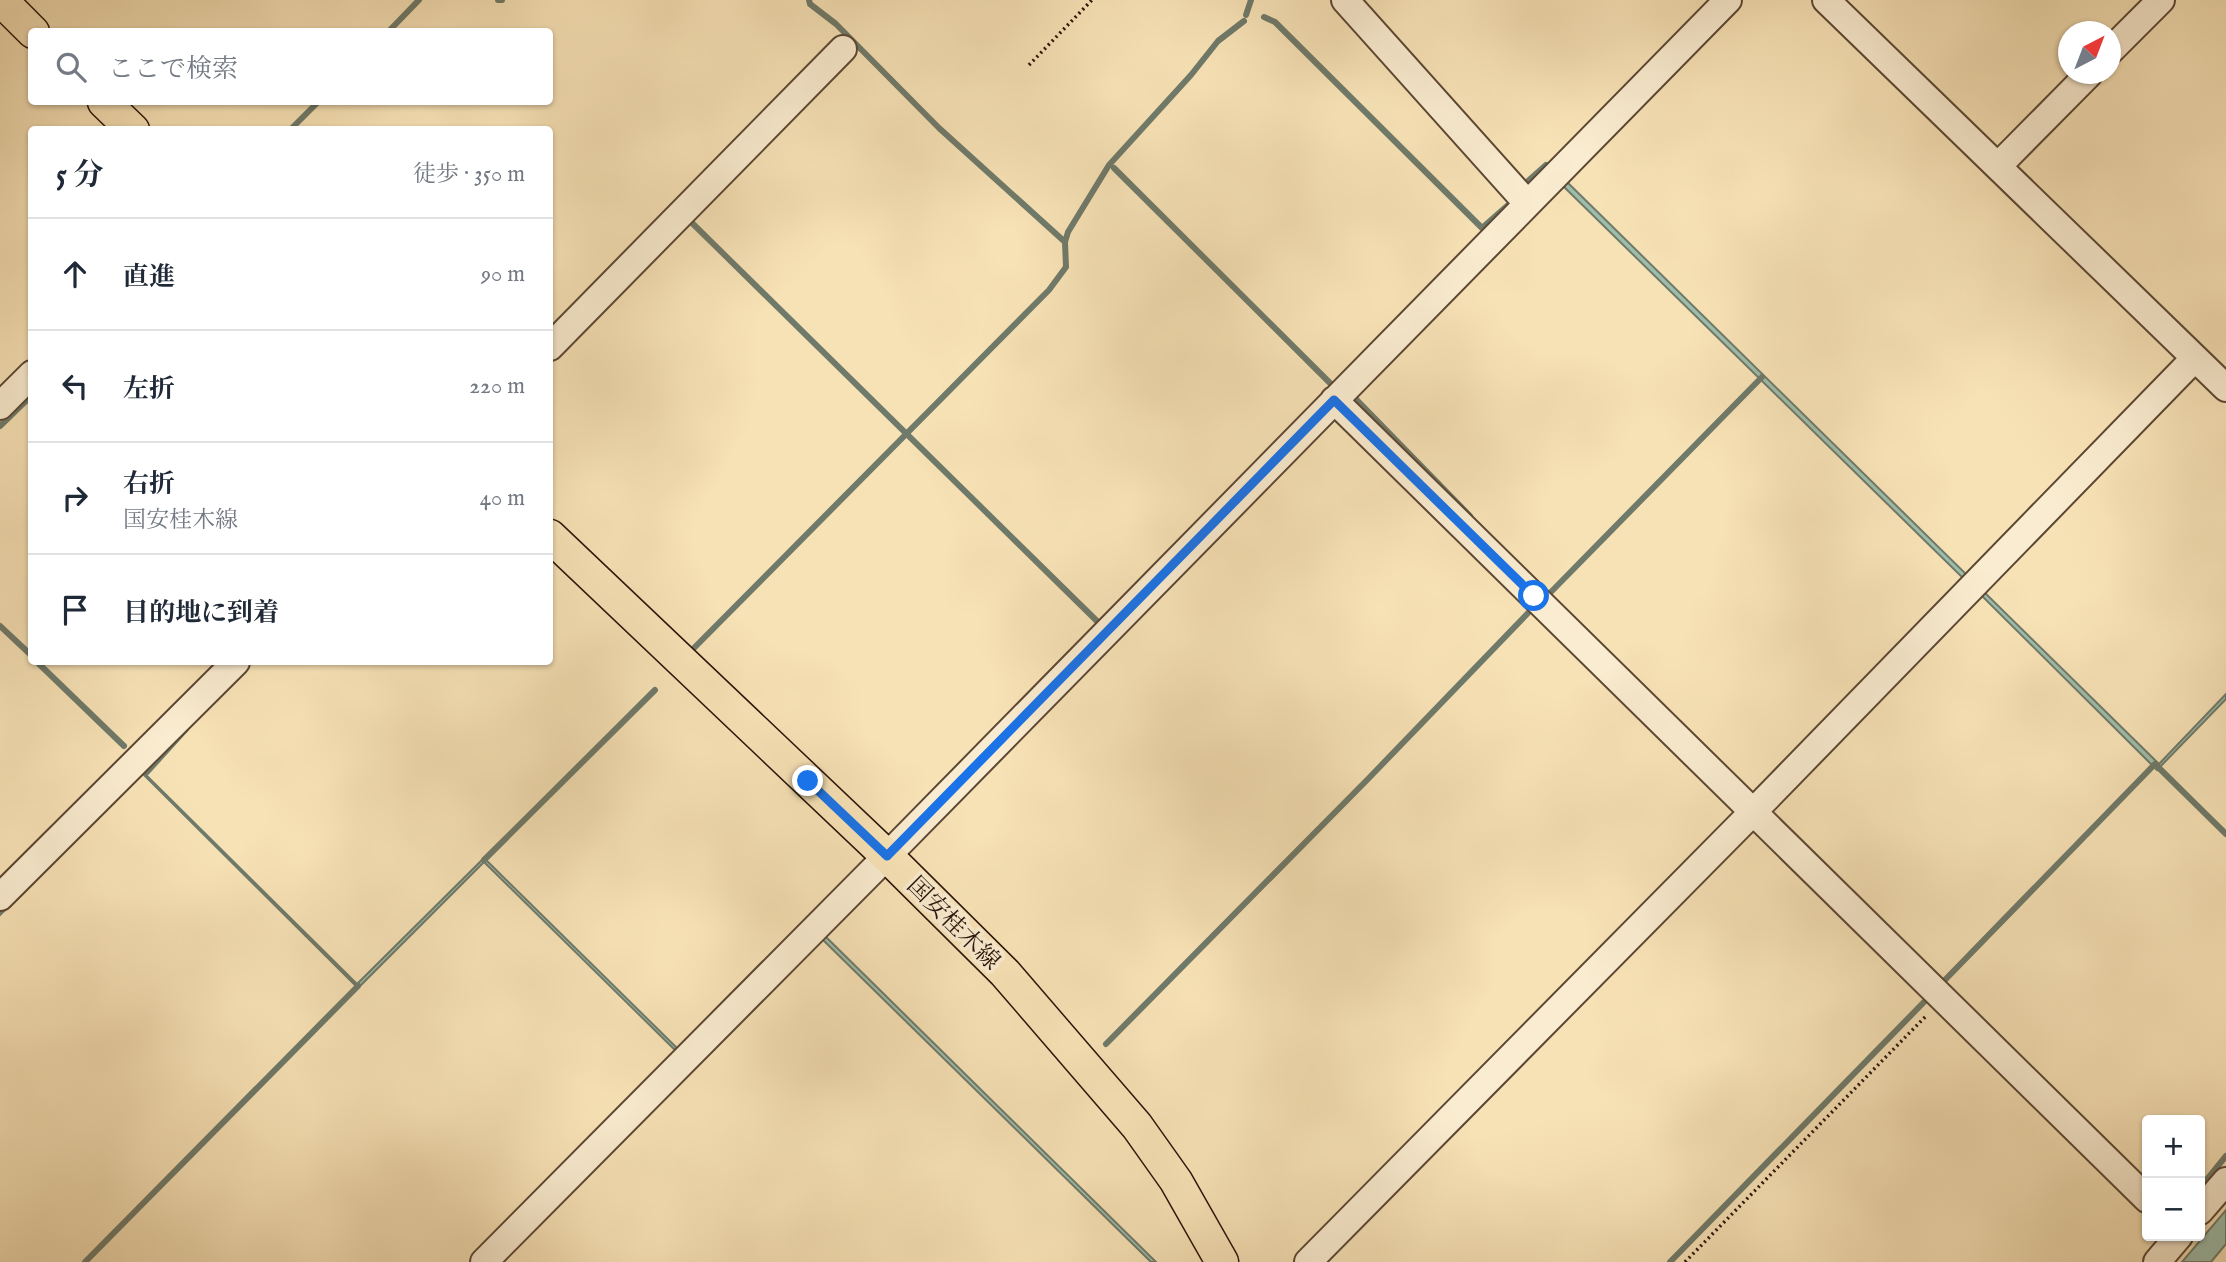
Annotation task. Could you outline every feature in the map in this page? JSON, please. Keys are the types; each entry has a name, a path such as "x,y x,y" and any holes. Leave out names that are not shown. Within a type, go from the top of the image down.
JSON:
{"main road":[{"path":"1,0 29,28"},
{"path":"107,105 129,126"},
{"name":"国安桂木線","path":"553,539 887,856 1004,973 1138,1126 1176,1181 1222,1262"}],"street":[{"path":"1345,0 1527,203"},
{"path":"484,1262 1728,0"},
{"path":"1826,0 2226,388"},
{"path":"2121,40 2161,0"},
{"path":"553,344 843,49"},
{"path":"1998,166 2079,84"},
{"path":"1308,1262 2195,358"},
{"path":"0,406 28,378"},
{"path":"1334,400 2142,1194"},
{"path":"0,897 233,665"},
{"path":"2205,1205 2226,1181"},
{"path":"2157,1262 2175,1241"}],"path":[{"path":"1029,65 1092,0"},
{"path":"1685,1262 1943,999"}],"shaded area":[{"path":"1565,180 1970,578 1967,582 1561,184"},
{"path":"1979,587 2159,764 2226,694 2226,699 2157,770 1976,590"},
{"path":"141,770 357,984 484,858 678,1049 676,1051 484,862 358,988 142,773 0,915 0,911"},
{"path":"825,936 1156,1262 1151,1262 822,939"},
{"path":"2226,1210 2226,1244 2211,1262 2182,1262 2200,1241 2205,1241 2205,1235"}],"waterway":[{"path":"392,28 419,0"},
{"path":"809,0 810,4 836,24 939,128 1065,242"},
{"path":"1246,15 1251,0"},
{"path":"1264,17 1275,22 1482,228 1507,206"},
{"path":"692,650 1049,290 1066,267 1065,242 1068,232 1109,165 1191,75 1218,41 1244,21"},
{"path":"294,126 315,105"},
{"path":"1528,181 1546,165 1551,170"},
{"path":"1114,168 1334,387"},
{"path":"688,219 1102,626"},
{"path":"1549,594 1762,377"},
{"path":"1352,395 1470,516"},
{"path":"0,426 28,399"},
{"path":"1106,1044 1528,613"},
{"path":"0,626 28,652"},
{"path":"40,665 124,746"},
{"path":"484,860 655,690"},
{"path":"147,772 186,729"},
{"path":"1940,981 1942,983 2155,764"},
{"path":"2158,767 2226,834"},
{"path":"85,1262 358,986"},
{"path":"1670,1262 1925,1001"},
{"path":"2205,1182 2226,1156"}],"route":[{"path":"808,781 887,856 1334,400 1534,596"}]}
